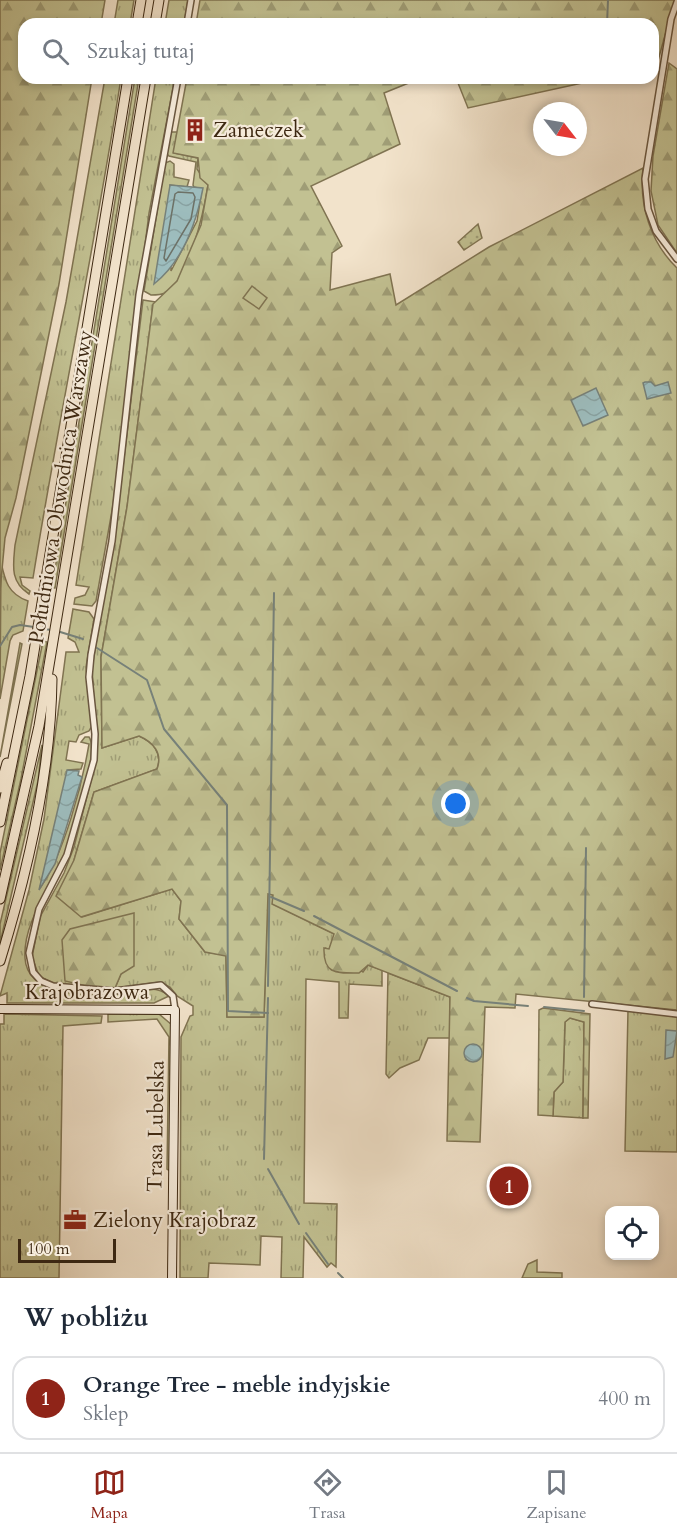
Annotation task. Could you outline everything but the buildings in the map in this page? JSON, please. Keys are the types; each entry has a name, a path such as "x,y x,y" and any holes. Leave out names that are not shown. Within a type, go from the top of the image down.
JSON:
{"highway":[{"path":"138,18 141,0"},
{"path":"156,18 159,0"},
{"name":"Południowa Obwodnica Warszawy","path":"0,822 44,594 127,84"},
{"name":"Południowa Obwodnica Warszawy","path":"0,899 30,775 53,650 145,84"},
{"path":"0,961 26,867 43,779 52,700 53,650"},
{"path":"0,788 26,694"}],"street":[{"path":"188,18 191,0"},
{"path":"677,2 671,19 645,179 648,209 656,231 677,259"},
{"path":"175,1010 173,996 161,986 115,991 60,988 46,984 33,972 28,953 39,909 67,855 94,760 95,734 89,677 91,655 112,541 139,296 177,84"},
{"path":"592,1004 677,1014"},
{"name":"Krajobrazowa","path":"0,1010 175,1010"},
{"name":"Trasa Lubelska","path":"172,1278 175,1010"}],"green space":[{"path":"0,0 105,0 102,18 18,18 18,84 91,84 59,284 16,498 5,538 0,591"},
{"path":"118,0 134,0 131,18 115,18"},
{"path":"169,0 188,0 185,18 166,18"},
{"path":"200,0 675,0 659,57 659,18 197,18"},
{"path":"669,63 677,69 677,253 658,225 651,191 653,156"},
{"path":"104,84 120,84 33,578 20,577 22,585 30,591 29,594 19,584 14,573 15,545 66,302"},
{"path":"134,84 138,84 55,588 52,588"},
{"path":"155,84 174,84 149,213 113,505 96,601 92,606 74,604 75,598 85,595 89,587 76,585"},
{"path":"186,84 406,84 384,93 400,144 311,186 342,246 332,253 330,290 390,274 396,305 489,247 643,168 643,196 648,222 660,247 677,268 677,1010 516,994 515,1008 485,1007 480,1142 447,1141 450,997 368,965 359,973 333,971 326,963 324,948 329,949 334,934 272,904 273,895 268,894 264,1017 227,1017 226,956 205,952 179,919 181,901 172,889 81,917 56,896 74,860 94,792 157,769 159,763 156,749 149,741 139,736 102,748 101,657 127,507 153,304 177,281 201,225 208,185 200,178 198,158 173,153"},
{"path":"458,84 578,84 468,108"},
{"path":"171,132 177,132 174,153 198,158 197,169 208,185 194,244 181,275 174,286 165,293 151,295 144,291 165,163 170,161 174,164 174,177 189,180 187,187 170,185 171,271 197,221 202,189 193,185 196,162 169,156 166,153"},
{"path":"478,224 482,238 464,250 458,242"},
{"path":"252,286 267,298 259,309 243,298"},
{"path":"143,300 156,302 153,305 127,507 101,657 102,748 139,736 149,741 156,749 159,763 157,769 94,792 74,860 82,917 172,889 181,901 179,919 205,952 226,955 227,1017 264,1017 268,893 273,895 273,904 335,934 329,950 325,948 363,972 368,965 382,970 382,986 349,984 348,1018 339,1018 339,982 306,979 304,1203 337,1204 336,1267 331,1263 327,1267 304,1237 303,1278 281,1278 282,1237 261,1236 260,1265 209,1263 208,1278 180,1278 181,1037 190,1016 193,1015 193,1006 177,996 170,987 160,982 115,988 121,974 95,988 53,983 39,976 32,957 40,917 64,873 74,847 97,757 92,668 116,525"},
{"path":"1,562 8,586 16,595 28,601 23,631 13,635 10,641 0,699"},
{"path":"73,609 89,612 94,619 86,667 92,726 89,731 79,735 76,742 69,741 66,760 83,763 81,769 68,770 40,888 57,857 71,819 89,744 81,742 85,737 89,737 91,760 83,797 62,860 28,932 25,958 28,971 47,987 91,995 151,989 169,996 154,1003 7,1003 7,993 0,996 29,890 44,819 66,652 79,652 75,642 68,638"},
{"path":"43,641 47,642 21,779 0,870 0,853"},
{"path":"20,643 22,644 0,757"},
{"path":"42,745 38,781 0,943 0,924"},
{"path":"134,913 134,966 121,974 115,988 95,988 65,981 62,940 70,929"},
{"path":"388,973 450,997 450,1038 428,1038 419,1060 400,1068 389,1078 386,1074"},
{"path":"543,1008 590,1014 588,1118 583,1118 584,1022 570,1018 565,1022 563,1082 554,1092 553,1116 538,1115 539,1010"},
{"path":"628,1010 677,1017 677,1152 625,1151"},
{"path":"4,1014 102,1016 101,1023 63,1026 59,1278 0,1278 0,1024 4,1024"},
{"path":"108,1014 159,1014 172,1025 170,1171 167,1169 169,1037 157,1019 108,1022"},
{"path":"570,1018 584,1022 583,1118 553,1116 554,1092 563,1082 565,1022"},
{"path":"537,1260 537,1272 562,1273 562,1278 522,1278 528,1264"}],"water":[{"path":"170,185 203,188 187,241 173,264 154,284"},
{"path":"651,382 655,386 668,382 671,393 647,399 643,383"},
{"path":"596,388 608,415 583,426 571,400"},
{"path":"67,770 79,771 78,775 82,777 55,864 39,890"},
{"path":"666,1030 677,1031 673,1057 665,1059"},
{"path":"473,1044 479,1047 482,1053 479,1059 473,1062 467,1059 464,1053 467,1047"}],"waterway":[{"path":"607,18 608,0"},
{"path":"268,986 274,593"},
{"path":"0,646 12,627 20,625 34,627"},
{"path":"39,628 51,630"},
{"path":"57,631 83,639"},
{"path":"97,648 147,680 164,729 227,805 228,1011 268,1013"},
{"path":"584,997 586,848"},
{"path":"271,897 304,911"},
{"path":"314,916 457,991"},
{"path":"264,1159 268,998"},
{"path":"467,998 474,1001 528,1006"},
{"path":"544,1007 584,1011"},
{"path":"268,1169 299,1224"},
{"path":"306,1233 328,1264"},
{"path":"338,1273 343,1278"}],"place":[{"name":"Zameczek","path":"195,130"},
{"name":"Orange Tree - meble indyjskie","path":"509,1186"},
{"name":"Zielony Krajobraz","path":"75,1220"}]}
